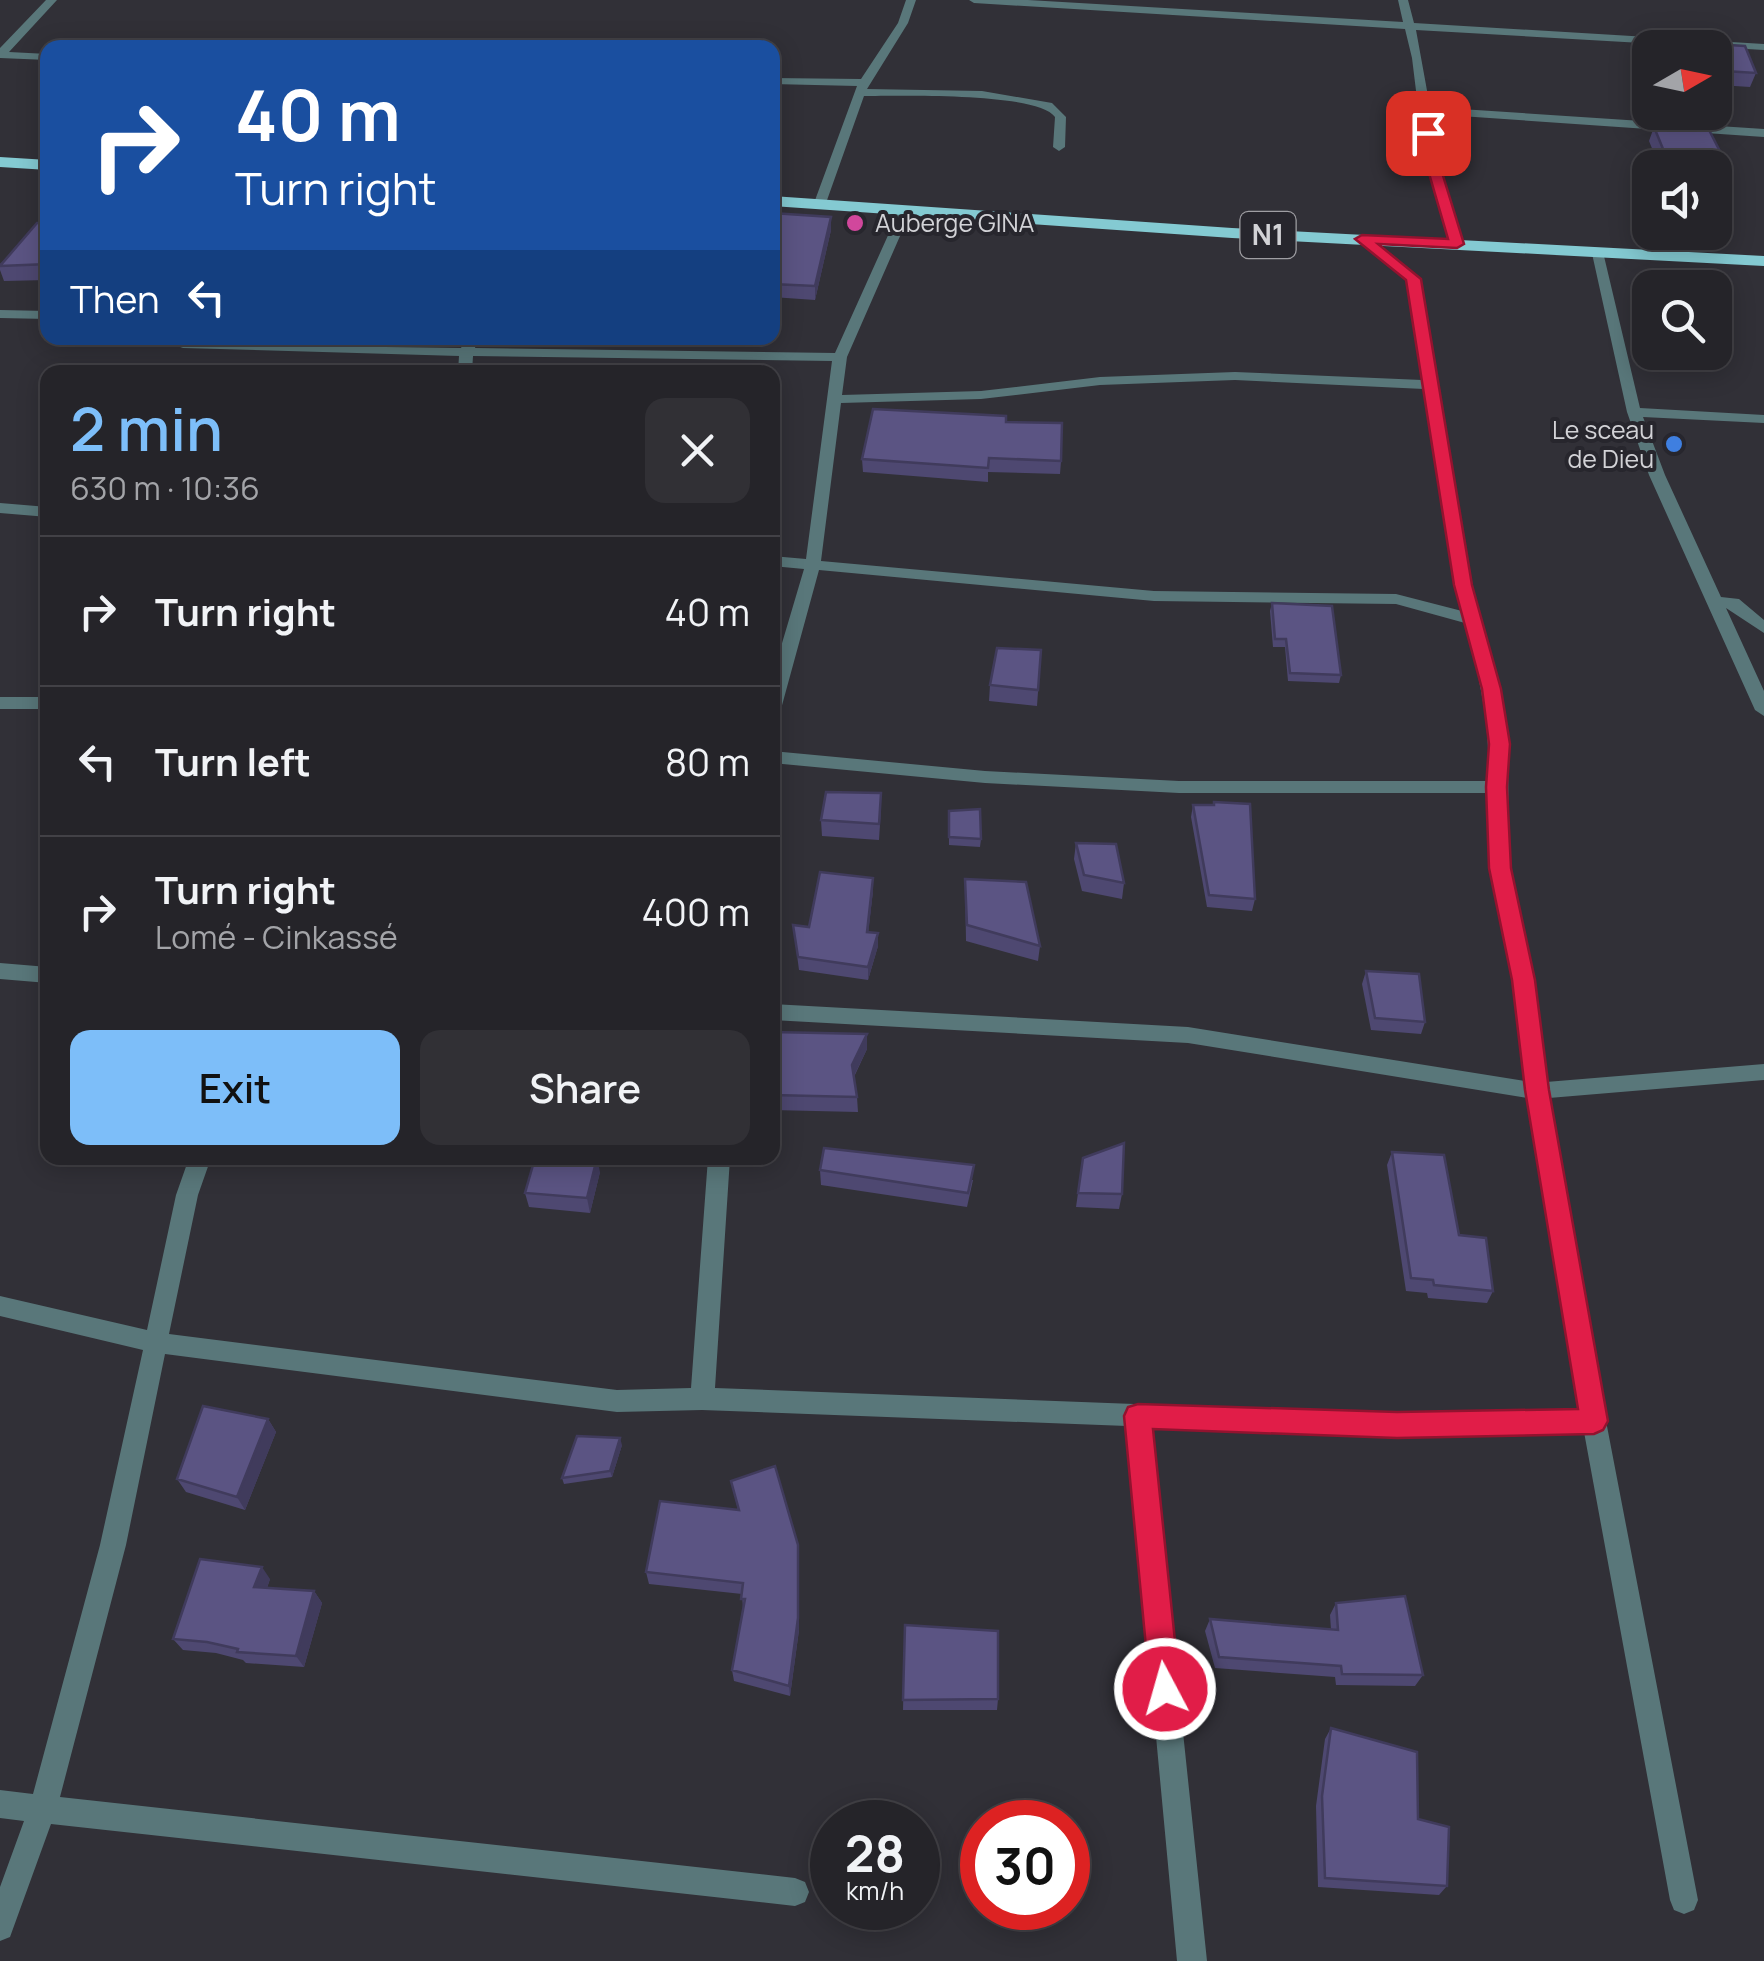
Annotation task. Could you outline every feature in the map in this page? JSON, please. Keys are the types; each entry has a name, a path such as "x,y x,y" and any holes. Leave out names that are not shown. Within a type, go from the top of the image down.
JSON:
{"highway":[{"path":"0,162 40,164"},
{"name":"N1","path":"780,202 1764,262"}],"street":[{"path":"0,55 52,0"},
{"path":"820,204 863,87 903,23 911,0"},
{"path":"974,0 1096,3 1411,28 1764,47"},
{"path":"1403,0 1426,110 1430,156 1457,244"},
{"path":"0,55 40,57"},
{"path":"780,82 982,94 1048,105 1056,108 1063,119 1059,147"},
{"path":"1426,110 1764,133"},
{"path":"780,681 813,564 840,357 905,210"},
{"path":"1362,239 1413,279 1428,385 1471,619 1492,689 1500,744 1496,787 1500,868 1524,980 1537,1090 1594,1421 1684,1900"},
{"path":"1596,252 1634,412 1658,474 1725,603 1764,710"},
{"path":"0,314 40,315"},
{"path":"498,345 840,357"},
{"path":"836,400 981,395 1100,381 1235,376 1428,385"},
{"path":"1634,412 1764,420"},
{"path":"0,508 40,511"},
{"path":"780,562 1154,596 1396,599 1471,619"},
{"path":"1725,603 1764,606"},
{"path":"1725,603 1764,628"},
{"path":"0,702 40,704"},
{"path":"780,758 984,776 1179,787 1496,787"},
{"path":"0,970 40,974"},
{"path":"780,1012 1188,1035 1537,1090 1764,1072"},
{"path":"0,1927 43,1807 117,1528 184,1212 198,1165"},
{"path":"702,1399 719,1165"},
{"path":"0,1306 158,1343 617,1400 702,1399 1397,1425 1594,1421"},
{"path":"1138,1416 1192,1961"},
{"path":"0,1804 795,1892"}],"building":[{"path":"1732,45 1745,46 1756,73 1732,72"},
{"path":"1655,130 1709,130 1719,150 1663,150"},
{"path":"780,214 831,217 815,286 780,284"},
{"path":"37,223 40,223 40,264 0,266"},
{"path":"873,409 1006,416 1006,422 1062,423 1061,461 989,458 988,468 862,459"},
{"path":"1272,603 1332,606 1341,675 1290,673 1286,639 1275,639"},
{"path":"997,648 1041,650 1038,690 990,685"},
{"path":"826,792 881,793 879,824 821,820"},
{"path":"1250,804 1255,899 1209,895 1193,805"},
{"path":"980,809 981,839 949,837 949,811"},
{"path":"1076,843 1116,844 1124,883 1084,875"},
{"path":"820,872 873,878 867,932 878,933 868,967 798,957 793,925 809,927"},
{"path":"965,879 1026,882 1040,946 967,925"},
{"path":"1366,971 1419,974 1425,1022 1375,1018"},
{"path":"780,1032 867,1034 852,1065 857,1097 780,1095"},
{"path":"1124,1143 1122,1194 1078,1193 1083,1158"},
{"path":"824,1148 974,1165 968,1193 820,1170"},
{"path":"1392,1152 1444,1155 1459,1235 1486,1238 1493,1291 1434,1285 1433,1280 1411,1278"},
{"path":"533,1165 595,1165 587,1198 525,1193"},
{"path":"203,1406 268,1419 237,1497 177,1479"},
{"path":"577,1436 620,1438 610,1471 562,1478"},
{"path":"775,1466 798,1545 798,1618 789,1686 732,1670 745,1599 741,1599 743,1583 646,1572 660,1501 739,1510 731,1481"},
{"path":"200,1559 262,1567 254,1587 314,1591 296,1656 237,1652 238,1649 207,1642 173,1639"},
{"path":"1405,1596 1423,1675 1342,1674 1341,1666 1219,1657 1210,1619 1338,1630 1336,1603"},
{"path":"905,1625 998,1631 998,1699 903,1700"},
{"path":"1331,1728 1417,1752 1418,1819 1449,1827 1447,1886 1325,1878 1322,1796"}],"place":[{"name":"Auberge GINA","path":"855,223"},
{"name":"Le sceau de Dieu","path":"1674,444"}],"route":[{"path":"1165,1689 1138,1416 1397,1425 1594,1421 1537,1090 1524,980 1500,868 1496,787 1500,744 1492,689 1463,585 1413,279 1362,239 1457,244 1430,156 1428,133"}]}
